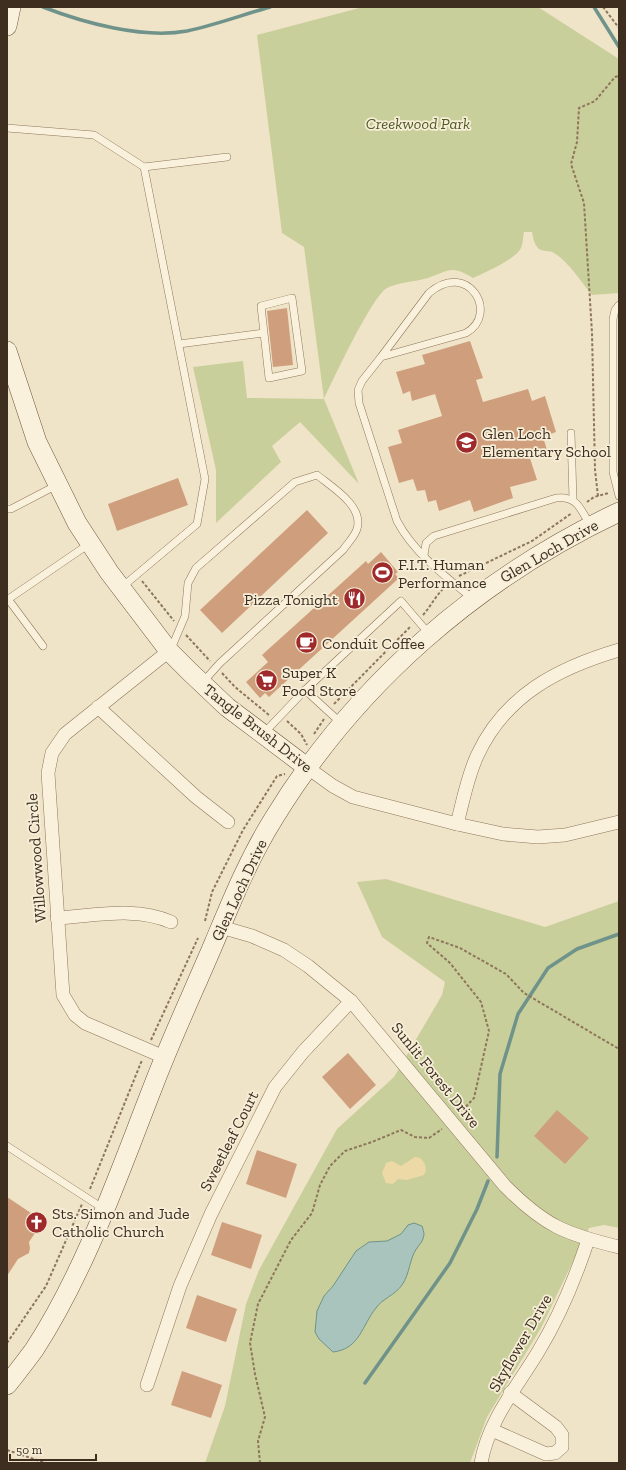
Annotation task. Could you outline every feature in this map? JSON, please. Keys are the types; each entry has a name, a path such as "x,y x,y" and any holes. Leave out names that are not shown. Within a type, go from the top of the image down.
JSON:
{"street":[{"path":"7,26 12,7"},
{"name":"Tangle Brush Drive","path":"7,351 37,442 57,485 89,544 170,651 227,707 333,786 353,797 457,824 503,834 538,837 565,835 619,822"},
{"name":"Glen Loch Drive","path":"7,1385 33,1351 72,1282 104,1209 164,1057 213,926 304,765 369,693 430,635 473,600 488,588 549,548 619,512"},
{"path":"457,824 468,781 477,756 491,731 511,707 528,691 549,677 569,667 619,650"},
{"name":"Willowwood Circle","path":"164,1057 85,1023 75,1015 63,995 48,773 52,753 65,734 170,651"},
{"path":"98,707 196,797 228,822"},
{"path":"57,918 134,913 160,917 171,922"},
{"name":"Sunlit Forest Drive","path":"213,926 252,936 284,950 308,966 351,1001 505,1186 528,1209 567,1233 588,1240 619,1247"},
{"name":"Sweetleaf Court","path":"146,1385 180,1286 211,1214 275,1087 303,1052 351,1001"},
{"name":"Skyflower Drive","path":"481,1463 492,1430 510,1393 538,1352 558,1317 575,1279 588,1240"},
{"path":"492,1430 546,1454 555,1453 562,1447 562,1435 556,1427 510,1393"}],"lane":[{"path":"7,128 94,136 144,167 227,157"},
{"path":"121,588 197,524 205,479 144,167"},
{"path":"381,357 466,333 474,329 480,318 480,306 476,294 467,286 456,281 446,282 437,286 429,293 362,381 358,390 359,403 398,521 405,535 452,582 473,600"},
{"path":"292,298 302,371 269,378 264,333 261,306 292,298"},
{"path":"619,305 615,310 613,319 613,472 619,496"},
{"path":"179,344 264,333"},
{"path":"571,433 573,500"},
{"path":"170,651 185,616 188,583 196,568 295,482 317,475 341,493 355,509 357,529 343,550 216,667 202,684"},
{"path":"7,509 11,509 57,485"},
{"path":"424,555 428,540 443,532 565,496 573,500 591,526"},
{"path":"43,646 8,600 89,544"},
{"path":"263,734 305,690 402,601 430,635"},
{"path":"305,690 342,724"},
{"path":"7,1146 104,1209"}],"path":[{"path":"603,7 619,28"},
{"path":"598,496 595,470 592,333 584,203 571,164 577,142 579,108 595,101 615,77 619,76"},
{"path":"137,575 180,629 235,687 276,720 285,719 301,734 310,748 304,765 291,772 277,776 243,830 212,892 213,926"},
{"path":"7,1343 46,1286 86,1197 147,1049 202,931"},
{"path":"260,1463 258,1441 265,1417 255,1374 250,1343 258,1304 291,1240 312,1213 320,1185 330,1166 345,1151 401,1130 415,1137 429,1138 452,1121 474,1098 489,1031 481,1002 450,963 427,943 429,937 460,948 506,974 524,993 619,1049"},
{"path":"7,1450 46,1463"}],"green space":[{"name":"Creekwood Park","path":"363,7 538,7 619,59 619,293 592,295 564,261 552,252 539,249 533,239 532,232 524,232 522,246 513,257 473,278 460,271 451,270 428,278 397,284 387,288 380,294 372,306 324,399 304,247 282,233 257,35"},
{"path":"243,361 247,398 324,399 359,484 300,422 272,446 281,462 216,523 216,470 193,367"},
{"path":"386,879 545,927 619,901 619,1228 604,1225 589,1228 541,1328 487,1417 470,1463 205,1463 225,1406 246,1304 259,1270 337,1129 394,1077 442,995 445,982 382,937 357,882"}],"sand":[{"path":"415,1157 420,1158 425,1164 426,1170 424,1175 407,1180 398,1179 393,1184 386,1183 382,1173 386,1163 392,1161 401,1166"}],"water":[{"path":"414,1223 422,1226 424,1235 422,1241 414,1252 405,1281 396,1292 379,1305 355,1341 342,1350 333,1352 319,1339 315,1332 317,1311 324,1296 333,1286 356,1251 369,1242 387,1241 401,1234 408,1225"}],"building":[{"path":"287,308 293,365 273,367 267,311"},
{"path":"470,341 483,378 476,380 483,402 528,389 532,401 545,396 556,432 543,437 547,450 529,455 537,480 510,487 513,498 474,512 470,500 439,511 436,500 428,502 425,490 417,491 413,479 399,483 388,447 402,443 398,430 442,416 435,394 412,401 410,391 403,394 396,372 425,364 422,355"},
{"path":"178,478 188,505 117,531 108,504"},
{"path":"307,510 328,533 222,633 200,610"},
{"path":"381,552 398,572 395,574 399,578 269,697 265,693 260,698 246,682 268,662 262,655 366,561 368,564"},
{"path":"348,1053 376,1085 350,1109 322,1077"},
{"path":"557,1110 589,1138 565,1164 534,1136"},
{"path":"257,1150 297,1164 286,1198 246,1184"},
{"path":"7,1197 43,1221 29,1242 29,1253 18,1259 7,1276"},
{"path":"222,1222 262,1235 251,1269 211,1255"},
{"path":"197,1295 237,1309 226,1342 186,1328"},
{"path":"182,1371 222,1385 211,1418 171,1405"}],"waterway":[{"path":"43,7 95,24 152,33 170,33 197,29 270,7"},
{"path":"594,7 619,47"},
{"path":"497,1157 500,1074 518,1014 548,968 577,949 619,934"},
{"path":"365,1383 450,1263 477,1209 488,1181"}],"place":[{"name":"Glen Loch Elementary School","path":"467,442"},
{"name":"F.I.T. Human Performance","path":"383,573"},
{"name":"Pizza Tonight","path":"354,599"},
{"name":"Conduit Coffee","path":"306,643"},
{"name":"Super K Food Store","path":"266,681"},
{"name":"Sts. Simon and Jude Catholic Church","path":"37,1222"}]}
